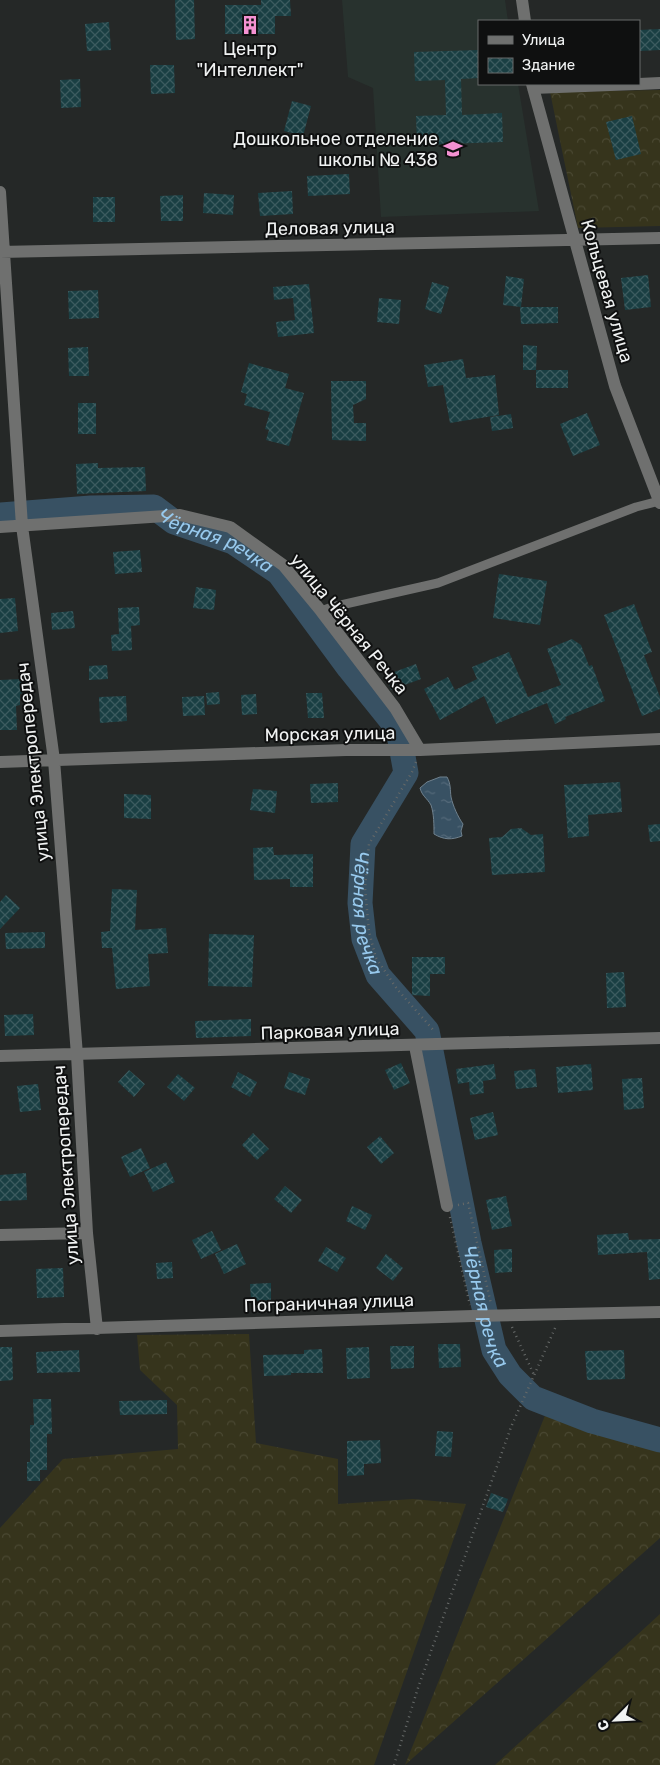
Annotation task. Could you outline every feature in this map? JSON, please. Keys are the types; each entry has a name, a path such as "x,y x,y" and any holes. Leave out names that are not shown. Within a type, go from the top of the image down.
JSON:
{"street":[{"path":"522,0 525,20"},
{"path":"640,84 660,83"},
{"path":"532,86 584,85"},
{"name":"Кольцевая улица","path":"532,86 615,386 660,502"},
{"name":"улица Электропередач","path":"0,192 2,252 22,526 54,760 77,1055 87,1233 97,1329"},
{"name":"Деловая улица","path":"2,252 660,238"},
{"name":"улица Чёрная Речка","path":"0,527 180,515 230,527 283,565 321,611 395,708 417,750"},
{"name":"Морская улица","path":"0,762 346,750 417,750 660,739"},
{"name":"Парковая улица","path":"0,1056 660,1038"},
{"path":"417,1046 452,1205"},
{"path":"0,1235 87,1233"},
{"name":"Пограничная улица","path":"0,1331 562,1313 660,1312"}],"lane":[{"path":"321,611 438,583 636,507 660,502"}],"path":[{"path":"417,750 412,772 369,844 365,888 369,932 376,958 397,988 430,1024 442,1045"},
{"path":"475,1316 452,1205 468,1202 497,1315 534,1375"},
{"path":"394,1765 418,1688 511,1427 562,1313"}],"shaded area":[{"name":"Дошкольное отделение школы № 438","path":"342,0 505,0 508,20 478,20 478,85 518,85 539,211 381,217 373,88 348,77"}],"green space":[{"path":"660,90 660,226 578,228 550,92"},
{"path":"249,1334 256,1443 338,1459 338,1504 413,1499 466,1504 374,1765 0,1765 0,1528 63,1459 178,1449 177,1405 140,1370 137,1335"},
{"path":"548,1408 645,1430 660,1436 660,1538 405,1765"},
{"path":"660,1614 660,1765 495,1765"}],"water":[{"path":"440,777 447,777 453,804 463,824 462,836 451,839 434,834 431,805 420,788 427,782"}],"building":[{"path":"175,0 194,0 195,39 176,40"},
{"name":"Центр \"Интеллект\"","path":"261,0 290,0 291,16 275,16 275,34 225,34 225,5 261,5"},
{"path":"109,22 111,50 87,51 85,24"},
{"path":"660,29 660,50 640,51 640,30"},
{"path":"478,50 478,78 461,79 462,115 502,113 503,142 417,145 416,116 446,115 445,80 415,81 414,52"},
{"path":"150,65 174,65 175,93 151,94"},
{"path":"80,79 81,107 61,108 60,80"},
{"path":"292,101 311,106 303,136 284,131"},
{"path":"632,116 641,154 616,160 606,122"},
{"path":"349,174 350,194 308,196 307,176"},
{"path":"292,191 293,214 260,216 258,193"},
{"path":"204,193 234,195 233,215 203,213"},
{"path":"183,195 183,221 161,221 160,196"},
{"path":"93,197 115,197 115,222 93,222"},
{"path":"648,275 651,307 625,310 621,278"},
{"path":"506,276 524,279 521,307 503,305"},
{"path":"432,282 449,287 441,314 425,309"},
{"path":"309,284 314,333 278,337 276,322 295,320 293,298 274,300 273,287"},
{"path":"98,290 99,318 69,319 68,291"},
{"path":"379,298 401,300 399,324 377,322"},
{"path":"520,307 558,307 558,323 521,324"},
{"path":"523,345 537,346 536,370 523,370"},
{"path":"88,347 89,376 69,376 68,348"},
{"path":"463,359 466,378 495,375 499,415 450,423 443,385 428,387 424,365"},
{"path":"249,363 289,374 285,388 304,393 289,446 266,440 269,430 265,429 270,412 244,405 247,394 241,392"},
{"path":"536,370 568,370 568,388 536,388"},
{"path":"331,381 366,381 366,399 353,405 354,423 366,423 366,441 332,440"},
{"path":"78,403 96,403 96,434 78,434"},
{"path":"587,413 600,445 573,456 560,424"},
{"path":"511,414 513,428 492,431 490,417"},
{"path":"98,463 98,468 145,467 146,491 77,494 76,464"},
{"path":"140,550 142,572 115,574 113,552"},
{"path":"499,574 547,581 540,625 493,618"},
{"path":"196,587 216,590 214,610 193,608"},
{"path":"15,598 18,631 0,633 0,599"},
{"path":"634,604 652,652 644,655 660,697 660,709 642,716 604,615"},
{"path":"139,607 140,625 131,626 132,650 112,651 111,635 119,634 118,608"},
{"path":"73,611 75,628 52,630 51,613"},
{"path":"572,639 581,645 589,666 592,665 605,701 565,717 566,719 555,724 547,703 496,724 484,696 440,720 424,689 448,677 455,690 477,679 472,667 509,652 528,697 561,685 547,649"},
{"path":"416,664 421,679 391,690 386,675"},
{"path":"107,665 108,679 89,680 89,666"},
{"path":"23,679 23,693 20,694 20,705 16,706 17,730 0,730 0,680"},
{"path":"219,692 220,704 207,705 206,693"},
{"path":"306,693 322,693 324,718 308,718"},
{"path":"256,694 257,714 242,715 241,695"},
{"path":"126,696 127,721 100,723 99,697"},
{"path":"204,696 205,715 183,716 182,697"},
{"path":"620,782 622,812 588,815 589,836 568,838 564,785"},
{"path":"338,783 338,802 311,803 310,784"},
{"path":"253,789 277,791 275,813 250,810"},
{"path":"124,794 151,795 151,819 124,818"},
{"path":"660,824 660,841 650,842 648,825"},
{"path":"521,828 531,835 543,834 545,872 492,875 489,838 502,837 511,829"},
{"path":"273,847 274,855 313,854 313,887 290,887 290,879 254,880 253,848"},
{"path":"112,889 137,890 135,930 166,928 168,953 148,954 150,986 116,989 112,948 102,948 101,932 110,931"},
{"path":"6,895 20,908 0,929 0,902"},
{"path":"45,932 45,948 6,949 5,933"},
{"path":"209,934 254,935 252,987 208,986"},
{"path":"412,957 445,957 445,974 430,974 430,996 412,995"},
{"path":"624,972 626,1007 607,1008 606,973"},
{"path":"33,1014 34,1035 5,1036 4,1015"},
{"path":"251,1019 251,1036 196,1038 195,1021"},
{"path":"401,1063 410,1083 394,1090 385,1070"},
{"path":"494,1064 496,1079 483,1081 484,1093 470,1095 469,1082 458,1084 456,1069"},
{"path":"591,1064 593,1090 558,1093 556,1067"},
{"path":"535,1069 537,1087 516,1089 514,1071"},
{"path":"129,1070 145,1084 134,1097 118,1082"},
{"path":"238,1072 257,1082 250,1097 231,1087"},
{"path":"289,1072 310,1079 305,1095 284,1088"},
{"path":"178,1074 195,1088 184,1101 167,1087"},
{"path":"642,1078 644,1108 624,1110 622,1079"},
{"path":"38,1084 41,1110 20,1112 17,1086"},
{"path":"493,1112 498,1135 475,1140 470,1118"},
{"path":"253,1133 269,1149 257,1160 242,1145"},
{"path":"380,1136 394,1153 381,1164 367,1147"},
{"path":"141,1148 150,1168 130,1177 121,1157"},
{"path":"166,1162 175,1182 153,1192 144,1172"},
{"path":"26,1173 27,1200 0,1201 0,1175"},
{"path":"285,1186 302,1200 291,1213 274,1199"},
{"path":"506,1196 512,1226 492,1230 486,1200"},
{"path":"352,1206 372,1215 365,1230 346,1221"},
{"path":"212,1231 221,1250 201,1259 192,1240"},
{"path":"628,1233 629,1240 660,1239 660,1279 649,1280 647,1252 598,1255 597,1235"},
{"path":"237,1244 246,1264 224,1274 215,1254"},
{"path":"326,1247 346,1258 337,1272 318,1261"},
{"path":"512,1249 512,1272 495,1273 494,1250"},
{"path":"386,1254 403,1268 393,1281 376,1268"},
{"path":"172,1262 173,1278 157,1279 156,1263"},
{"path":"63,1268 64,1297 37,1298 36,1269"},
{"path":"271,1283 271,1300 251,1301 250,1284"},
{"path":"438,1344 460,1344 461,1367 439,1368"},
{"path":"390,1346 414,1346 414,1368 391,1369"},
{"path":"0,1347 12,1347 13,1380 0,1381"},
{"path":"369,1347 370,1378 347,1379 346,1348"},
{"path":"322,1349 323,1373 291,1373 291,1375 264,1376 263,1355 304,1354 304,1350"},
{"path":"79,1350 80,1372 37,1373 36,1352"},
{"path":"624,1350 625,1379 587,1380 585,1351"},
{"path":"33,1399 51,1399 52,1434 47,1434 47,1470 40,1470 40,1481 27,1481 27,1462 30,1462 30,1425 34,1425"},
{"path":"167,1400 167,1414 120,1415 119,1401"},
{"path":"437,1431 453,1432 451,1457 435,1456"},
{"path":"380,1440 381,1463 364,1464 364,1475 347,1476 347,1441"},
{"path":"491,1493 508,1499 503,1512 486,1507"}],"waterway":[{"name":"Чёрная речка","path":"0,515 91,508 154,507 174,522 233,542 279,573 349,668 398,729 406,773 363,844 360,903 364,939 378,975 427,1031 469,1243 494,1350 510,1375 533,1398 592,1421 660,1440"}],"place":[{"name":"Центр \"Интеллект\"","path":"250,25"},
{"name":"Дошкольное отделение школы № 438","path":"453,149"}]}
